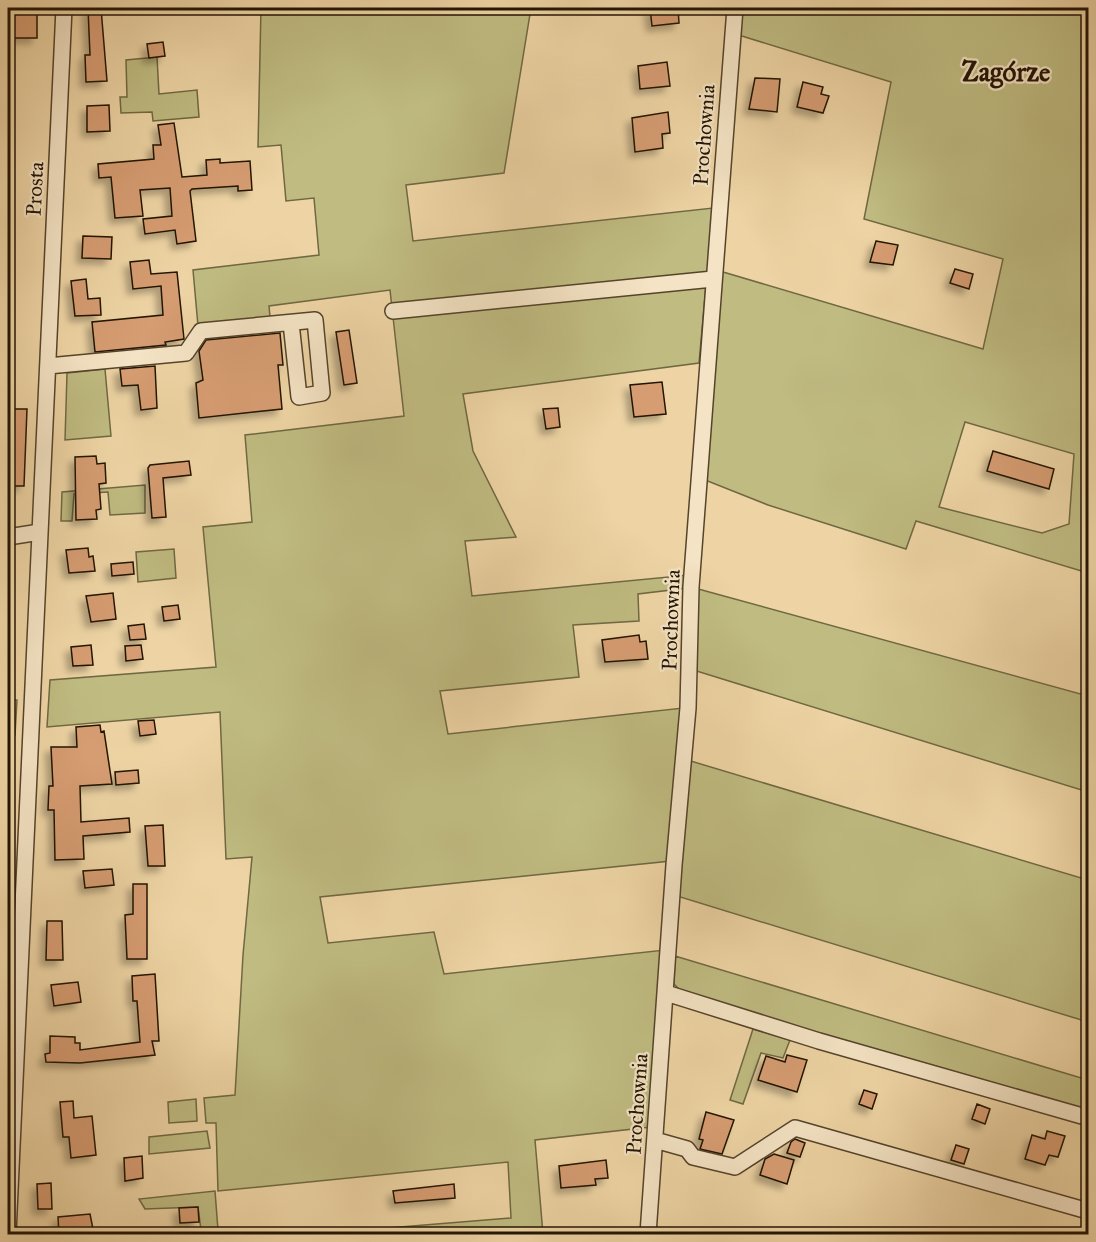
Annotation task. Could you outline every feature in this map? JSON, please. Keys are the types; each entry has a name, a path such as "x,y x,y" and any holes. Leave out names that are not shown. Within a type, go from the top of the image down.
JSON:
{"street":[{"name":"Prosta","path":"8,1234 13,983 40,532 64,8"},
{"name":"Prochownia","path":"648,1234 674,866 688,708 691,587 712,279 735,8"},
{"path":"393,311 712,279"},
{"path":"48,366 186,353 201,331 315,320 322,393 299,397 291,323"},
{"path":"8,537 40,532"},
{"path":"666,993 862,1054 1082,1116"},
{"path":"655,1140 687,1149 693,1157 735,1167 795,1128 1089,1211"}],"shaded area":[{"path":"261,8 531,8 504,173 406,185 413,241 713,208 699,363 463,394 473,451 516,537 465,541 472,596 689,575 688,588 638,594 639,621 573,625 579,677 440,691 448,734 683,708 671,861 320,897 328,943 434,932 444,974 665,950 651,1127 535,1140 543,1234 314,1234 511,1218 508,1162 218,1191 216,1123 206,1123 204,1098 235,1095 243,955 252,857 226,859 220,712 47,727 50,680 216,667 203,527 252,522 245,435 404,416 390,290 269,306 270,317 198,326 193,270 319,255 314,198 286,201 281,145 258,147"},
{"path":"735,8 1088,8 1088,573 916,521 906,549 768,505 700,478 713,269 983,349 1003,259 864,219 891,82 732,33","holes":["965,422 1074,454 1069,524 1042,533 939,507"]},
{"path":"157,57 159,94 197,90 199,117 153,121 152,112 121,113 120,97 127,97 126,60"},
{"path":"105,369 111,436 65,440 67,373"},
{"path":"145,485 145,513 110,515 108,492 74,494 72,521 61,521 62,492"},
{"path":"174,549 176,578 138,582 136,552"},
{"path":"691,587 1088,696 1088,792 690,669"},
{"path":"17,700 15,735 8,736 8,701"},
{"path":"684,759 1088,880 1088,1022 677,896"},
{"path":"675,956 1088,1080 1088,1110 684,994 674,984"},
{"path":"753,1029 790,1040 783,1058 761,1053 743,1104 730,1100"},
{"path":"196,1099 197,1121 169,1123 168,1102"},
{"path":"207,1131 210,1148 149,1154 149,1137"},
{"path":"215,1191 218,1230 201,1230 198,1207 145,1209 139,1199"}],"building":[{"path":"88,8 101,8 107,81 86,82 85,55 90,55"},
{"path":"650,8 678,8 679,23 652,26"},
{"path":"14,14 37,14 37,38 14,38"},
{"path":"163,42 165,56 149,58 147,44"},
{"path":"667,62 670,86 640,89 638,66"},
{"path":"755,78 780,79 777,112 749,109"},
{"path":"803,82 823,87 821,94 829,96 823,113 797,107"},
{"path":"109,105 110,131 87,132 87,106"},
{"path":"668,112 670,133 662,134 663,148 635,152 632,118"},
{"path":"174,123 182,177 207,175 206,160 220,159 220,163 250,161 252,190 238,191 238,186 192,189 190,191 196,241 177,244 175,230 145,234 143,219 172,216 170,188 140,190 143,216 115,218 111,177 99,178 98,164 154,159 153,145 161,145 158,125"},
{"path":"83,236 112,237 111,259 82,258"},
{"path":"876,241 898,245 893,265 870,262"},
{"path":"149,260 151,274 177,272 184,339 165,342 166,345 95,352 92,322 163,315 161,286 133,289 130,262"},
{"path":"955,269 973,274 969,289 950,283"},
{"path":"86,279 88,299 100,298 101,315 75,316 71,281"},
{"path":"349,330 357,383 344,385 336,332"},
{"path":"280,333 283,365 278,365 282,409 199,418 196,383 203,380 199,351 206,340"},
{"path":"155,366 157,408 141,410 138,385 122,386 120,369"},
{"path":"662,382 666,414 634,417 630,385"},
{"path":"558,408 560,427 546,429 543,409"},
{"path":"13,409 27,409 24,486 10,486 8,436 13,436"},
{"path":"993,451 1054,469 1049,489 987,471"},
{"path":"96,456 97,464 105,463 106,483 99,484 101,509 96,510 97,519 76,520 75,457"},
{"path":"189,461 191,475 163,478 166,517 152,518 148,468 150,465"},
{"path":"88,548 89,557 93,556 95,571 69,573 66,550"},
{"path":"133,562 134,574 112,576 111,564"},
{"path":"113,593 116,619 91,622 86,596"},
{"path":"178,605 180,619 164,621 162,607"},
{"path":"144,624 146,639 130,640 128,626"},
{"path":"639,635 640,642 646,641 648,659 605,662 602,640"},
{"path":"91,645 93,665 73,666 71,647"},
{"path":"141,645 143,659 126,661 125,646"},
{"path":"154,720 156,734 140,736 138,721"},
{"path":"100,725 101,732 104,731 112,784 80,786 81,822 129,818 130,832 83,836 84,859 55,860 54,810 48,810 49,786 53,786 51,747 77,747 76,727"},
{"path":"138,770 139,783 116,785 115,772"},
{"path":"163,825 165,866 148,866 145,826"},
{"path":"112,869 114,885 85,888 83,871"},
{"path":"133,884 147,884 147,959 127,959 125,915 133,914"},
{"path":"47,921 62,921 63,960 46,960"},
{"path":"155,974 159,1041 152,1041 155,1055 80,1063 46,1062 45,1054 50,1053 50,1036 75,1037 75,1043 80,1043 80,1050 140,1042 137,1001 133,1001 132,976"},
{"path":"78,982 81,1002 54,1006 51,985"},
{"path":"787,1055 807,1060 797,1092 758,1080 766,1056 785,1062"},
{"path":"864,1090 877,1094 872,1109 859,1104"},
{"path":"73,1101 74,1118 92,1116 96,1155 71,1158 69,1137 63,1137 60,1102"},
{"path":"977,1104 990,1109 985,1124 972,1119"},
{"path":"706,1112 734,1120 722,1154 700,1149 703,1140 699,1139"},
{"path":"1047,1131 1065,1136 1058,1157 1049,1155 1045,1165 1025,1159 1032,1135 1045,1139"},
{"path":"795,1139 805,1143 800,1157 787,1153 791,1142"},
{"path":"956,1145 969,1149 964,1164 951,1160"},
{"path":"774,1154 794,1160 787,1184 760,1175 765,1159"},
{"path":"142,1156 143,1178 125,1181 124,1158"},
{"path":"606,1160 608,1178 595,1179 596,1185 561,1188 559,1166"},
{"path":"51,1183 52,1209 38,1209 37,1184"},
{"path":"454,1184 455,1198 395,1203 393,1191"},
{"path":"198,1207 199,1222 180,1223 179,1208"},
{"path":"90,1214 94,1234 59,1234 58,1217"}],"district":[{"name":"Zagórze","path":"1006,72"}]}
